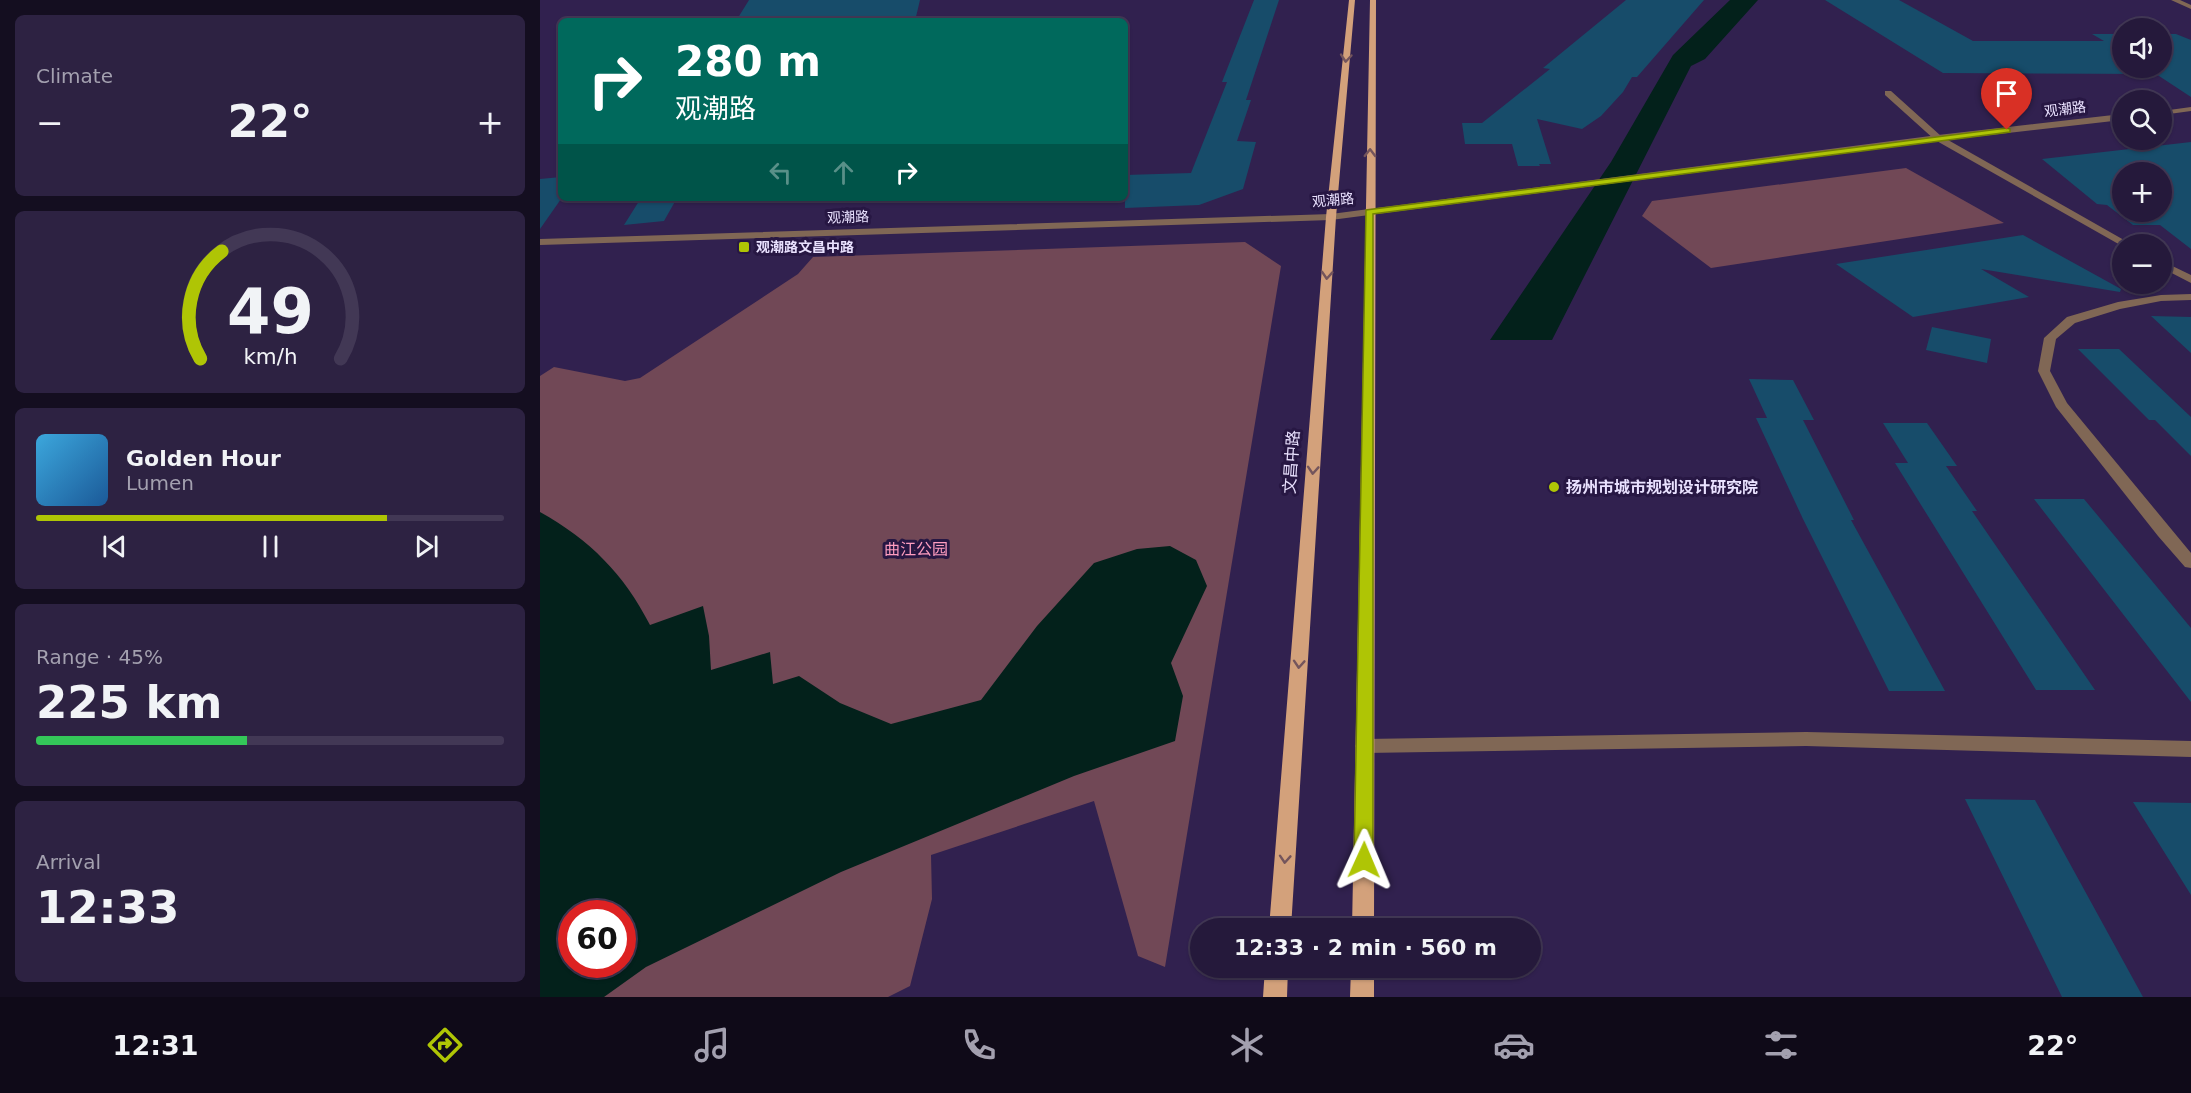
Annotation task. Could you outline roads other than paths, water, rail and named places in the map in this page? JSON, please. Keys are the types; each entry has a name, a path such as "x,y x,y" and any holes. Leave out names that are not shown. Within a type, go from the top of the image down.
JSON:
{"main road":[{"name":"文昌中路","path":"1281,918 1331,217 1352,0"},
{"path":"1363,918 1373,0"},
{"path":"1275,997 1276,978"},
{"path":"1362,997 1363,978"}],"street":[{"path":"2174,0 2191,7"},
{"path":"2186,0 2191,2"},
{"path":"1888,93 1938,138 2112,236"},
{"path":"2172,112 2191,109"},
{"name":"观潮路","path":"540,242 1331,217 1938,138 2112,118"},
{"path":"2172,270 2191,280"},
{"path":"2191,297 2161,298 2140,302 2071,320 2050,338 2044,371 2061,404 2164,533 2191,563"},
{"path":"1365,746 1806,739 2191,749"}],"place":[{"name":"观潮路文昌中路","path":"744,247"},
{"name":"扬州市城市规划设计研究院","path":"1554,487"}],"park label":[{"name":"曲江公园","path":"916,549"}]}
